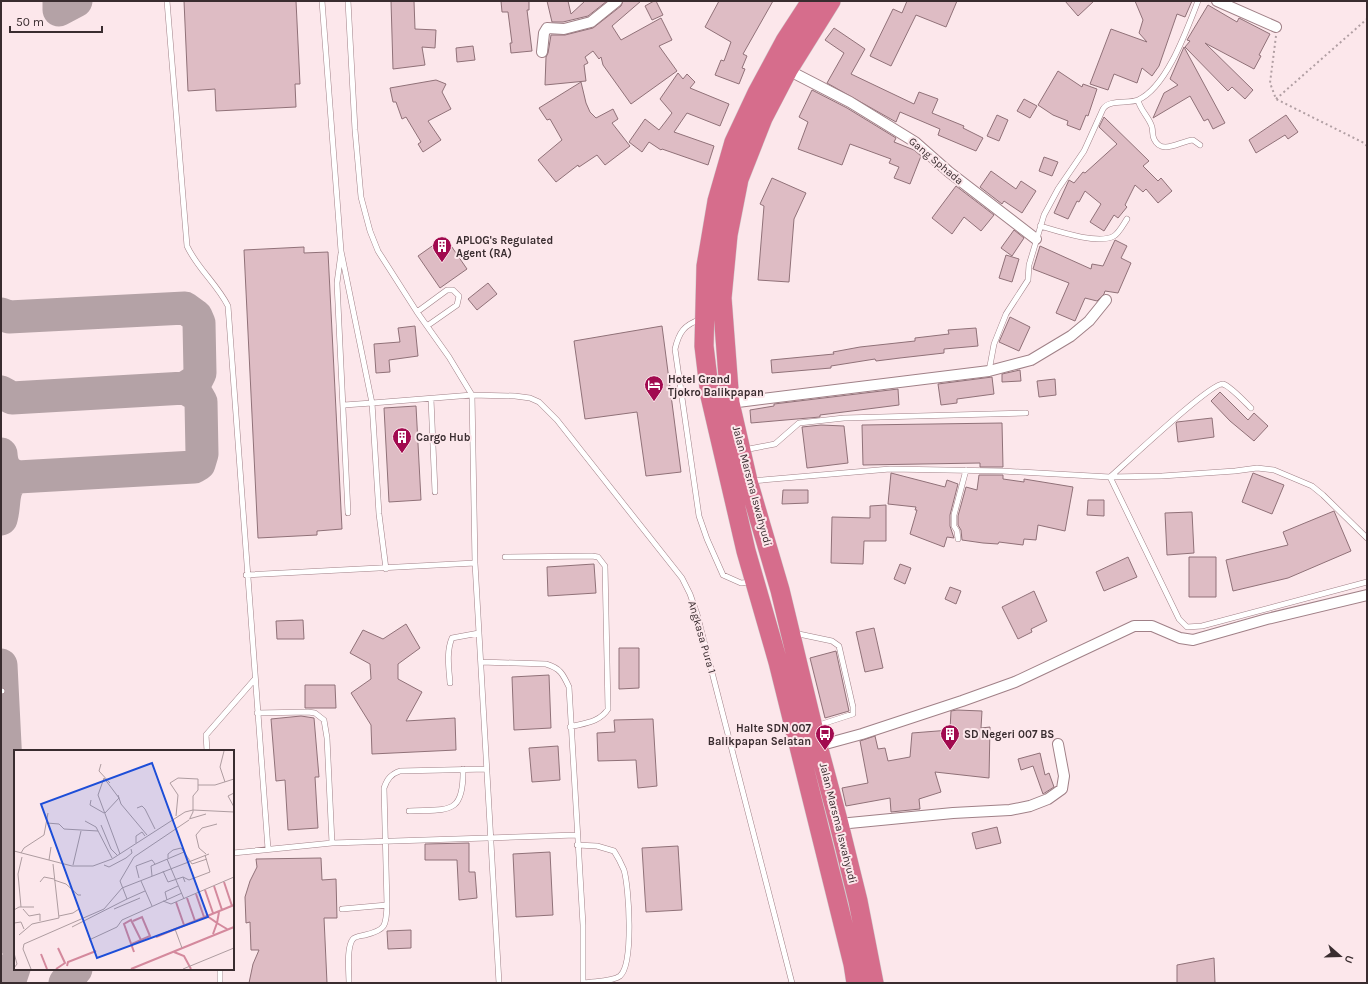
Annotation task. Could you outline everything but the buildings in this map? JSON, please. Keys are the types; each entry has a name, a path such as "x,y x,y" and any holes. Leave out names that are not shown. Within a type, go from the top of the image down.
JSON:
{"highway":[{"name":"Jalan Marsma Iswahyudi","path":"811,1 786,41 757,93 734,142 717,200 706,266 704,346 710,396 755,582 778,662 851,956 856,983"},
{"name":"Jalan Marsma Iswahyudi","path":"831,1 788,70 763,118 739,178 728,235 722,298 730,404 742,450 748,481 791,632 813,726 839,824 858,902 874,983"}],"street":[{"path":"542,52 544,33 547,28 564,29 591,22 617,1"},
{"path":"1217,1 1276,27"},
{"name":"Gang Sphada","path":"788,70 850,102 915,142 956,177 1036,239"},
{"path":"730,404 989,371 1031,360 1071,336 1089,321 1106,300"},
{"path":"818,746 862,734 962,702 1015,682 1134,626 1152,626 1180,638 1193,640 1267,619 1367,595"},
{"path":"839,824 953,813 1010,810 1030,806 1048,799 1062,789 1064,776 1058,744"}],"lane":[{"path":"167,1 187,246 192,256 223,297 228,306 246,575 268,849"},
{"path":"322,1 341,250 372,403 379,514 386,569"},
{"path":"348,1 355,130 361,197 370,231 378,251 472,394 475,563 499,983"},
{"path":"989,371 994,344 1006,314 1028,280 1029,266 1040,226 1058,189 1084,151 1105,105 1138,100 1158,81 1174,58 1198,1"},
{"path":"1138,100 1141,110 1152,127 1153,138 1158,144 1166,148 1193,140 1200,145"},
{"path":"1040,226 1085,238 1110,238 1116,235 1127,219"},
{"path":"341,250 337,283 348,513"},
{"path":"417,312 448,290 453,290 459,296 457,305 427,326"},
{"path":"705,318 689,324 678,337 674,349 699,516 707,539 723,575 741,583 755,582"},
{"path":"1110,477 1200,397 1216,385 1226,386 1252,408"},
{"name":"Angkasa Pura 1","path":"344,405 431,399 472,394 530,398 548,409 658,548 684,584 698,614 792,983"},
{"path":"431,399 435,492"},
{"path":"742,450 775,444 796,425 814,421 851,418 1026,413"},
{"path":"748,481 880,470 966,470 1110,477 1235,471 1257,468 1274,470 1312,486 1367,538"},
{"path":"958,539 957,531 954,526 954,515 966,470"},
{"path":"1110,477 1179,619 1187,627 1202,626 1367,582"},
{"path":"505,557 592,556 598,557 603,561 605,566 608,709 605,714 595,721 570,727"},
{"path":"246,575 386,569 475,563"},
{"path":"791,632 832,641 839,646 854,707 852,714 813,726"},
{"path":"450,683 449,644 452,638 479,633"},
{"path":"481,662 546,664 556,667 563,675 569,687 576,835 583,925 584,983 617,978 622,974 628,956 628,906 624,872 614,851 597,846 577,845"},
{"path":"207,750 206,735 254,680"},
{"path":"257,713 308,712 315,713 324,720 327,738 332,843"},
{"path":"409,811 445,810 455,806 460,798 463,787 463,769"},
{"path":"349,983 350,946 353,939 359,936 378,932 384,927 387,920 388,905 384,788 387,780 394,773 400,771 487,769"},
{"path":"234,853 332,843 491,839 576,835"},
{"path":"342,909 388,905"},
{"path":"220,970 220,983"}],"path":[{"path":"1276,99 1367,19"},
{"path":"1276,27 1277,43 1270,83 1276,99 1364,143 1367,146"}],"taxiway":[{"path":"59,1 59,10 76,1"},
{"path":"1,314 9,317 185,308 196,316 199,323 200,373 196,381 185,388 12,398 1,392"},
{"path":"1,454 2,463 5,469 10,474 18,477 194,467 199,464 202,454 201,402 197,395 185,388"},
{"path":"1,519 8,485 12,480 18,477"},
{"path":"1,665 14,923"},
{"path":"9,983 14,968"},
{"path":"65,983 75,970"}],"place":[{"name":"APLOG's Regulated Agent (RA)","path":"442,263"},
{"name":"Hotel Grand Tjokro Balikpapan","path":"654,402"},
{"name":"Cargo Hub","path":"402,454"},
{"name":"Halte SDN 007 Balikpapan Selatan","path":"825,751"},
{"name":"SD Negeri 007 BS","path":"950,751"}]}
